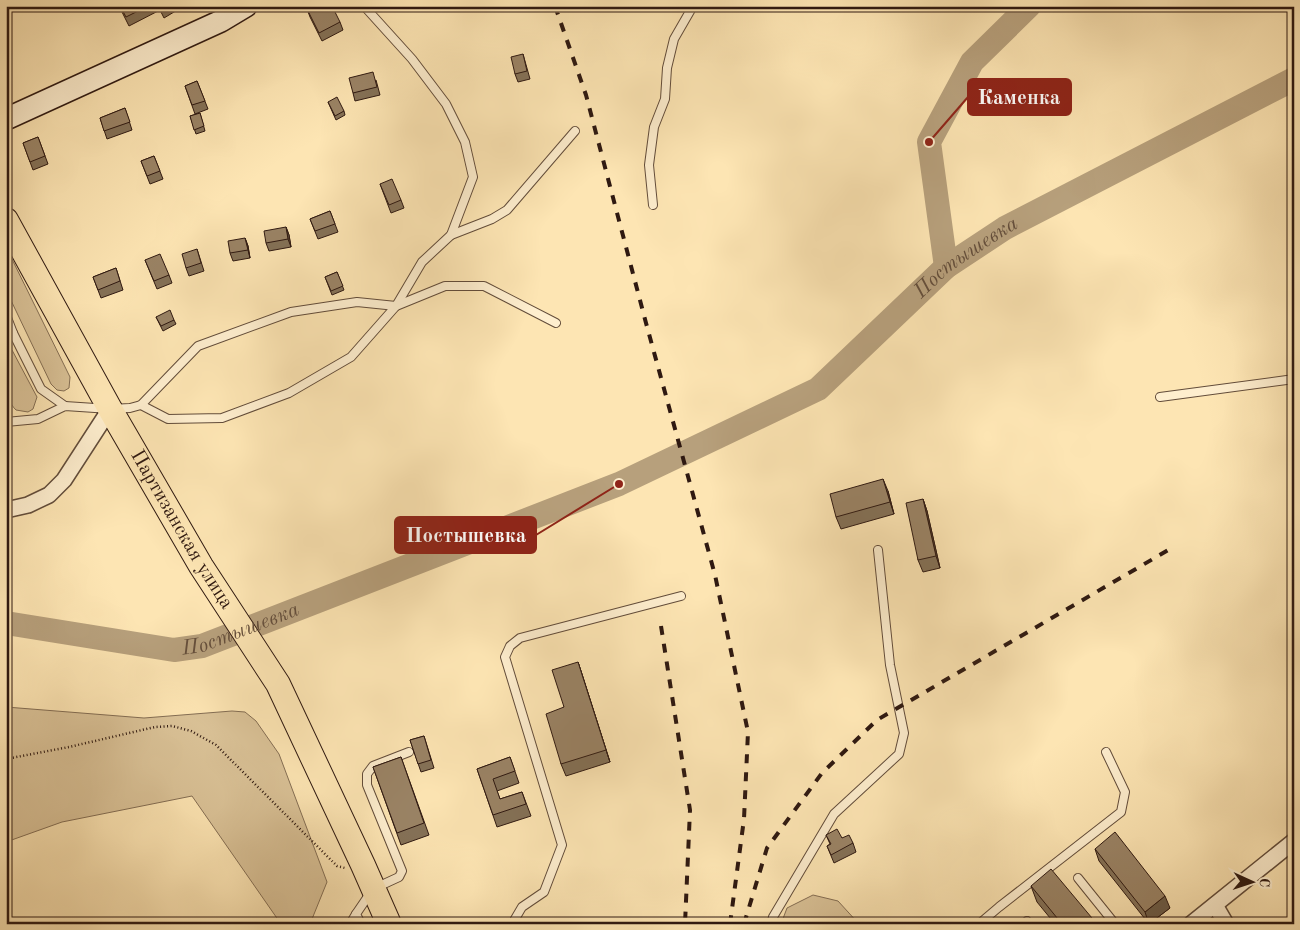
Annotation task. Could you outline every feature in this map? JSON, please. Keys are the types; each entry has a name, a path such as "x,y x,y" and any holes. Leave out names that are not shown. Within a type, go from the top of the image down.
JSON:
{"main road":[{"path":"6,119 221,21 246,6"},
{"name":"Партизанская улица","path":"6,220 110,409 201,566 278,684 363,864 389,924"}],"street":[{"path":"6,510 28,506 50,495 64,480 110,409"},
{"path":"1191,924 1294,841"},
{"path":"1215,904 1226,924"}],"lane":[{"path":"364,6 412,59 446,104 465,142 473,177 451,235"},
{"path":"653,205 649,165 654,127 665,99 668,68 674,39 693,6"},
{"path":"141,405 168,419 222,418 289,393 351,357 396,306 422,262 451,235 492,219 506,210 575,131"},
{"path":"6,422 38,419 65,406 110,409 130,408 141,405 198,346 291,312 356,302 396,306 445,286 484,286 556,323"},
{"path":"6,315 10,335 41,389 65,406"},
{"path":"1160,397 1294,378"},
{"path":"771,924 773,917 834,814 899,754 903,744 904,733 890,665 878,550"},
{"path":"512,924 522,908 544,892 562,845 505,657 510,646 520,638 681,596"},
{"path":"350,924 373,889 399,877 402,870 367,785 367,774 373,766 409,752"},
{"path":"979,924 1121,812 1125,792 1106,752"},
{"path":"1078,878 1115,924"},
{"path":"356,914 361,924"}],"path":[{"path":"6,759 155,727 172,726 191,731 216,745 337,866 345,868 363,864"}],"shaded area":[{"path":"6,247 70,377 69,388 64,391 57,390 51,384 6,290"},
{"path":"6,347 12,350 37,397 33,409 28,412 16,410 8,397 5,380"},
{"path":"6,707 144,718 232,711 245,712 256,721 279,754 327,882 310,924 281,924 192,796 62,822 6,842"},
{"path":"813,895 838,901 859,924 781,924 787,908"}],"building":[{"path":"120,6 148,6 126,17"},
{"path":"312,6 332,6 340,22 319,33 307,9"},
{"path":"523,54 527,71 515,74 511,57"},
{"path":"373,72 377,87 353,93 349,78"},
{"path":"197,81 205,101 192,105 185,86"},
{"path":"337,97 344,111 335,116 328,102"},
{"path":"125,108 130,122 104,131 100,118"},
{"path":"200,113 204,126 194,130 190,116"},
{"path":"38,137 45,156 30,162 23,143"},
{"path":"154,156 160,171 147,176 141,161"},
{"path":"392,179 401,200 389,205 380,184"},
{"path":"330,211 335,224 315,231 310,219"},
{"path":"286,227 288,239 266,243 264,231"},
{"path":"245,238 248,250 230,253 228,241"},
{"path":"197,249 201,263 186,268 182,254"},
{"path":"160,254 169,275 154,281 145,260"},
{"path":"116,268 120,281 98,290 93,277"},
{"path":"337,272 343,286 331,291 325,277"},
{"path":"170,310 174,320 161,326 156,317"},
{"path":"883,479 890,502 836,517 830,494"},
{"path":"923,499 936,556 918,560 906,503"},
{"path":"578,662 606,750 561,764 546,714 564,707 552,670"},
{"path":"424,736 431,760 418,764 410,740"},
{"path":"401,757 424,823 397,833 373,767"},
{"path":"510,757 515,771 493,779 500,799 522,792 526,804 493,815 477,769"},
{"path":"837,829 842,838 849,835 853,843 831,855 827,846 831,844 826,835"},
{"path":"1115,832 1165,896 1145,912 1095,849"},
{"path":"1051,869 1097,924 1062,924 1031,886"}],"waterway":[{"path":"946,267 929,142 972,62 1029,6"},
{"name":"Постышевка","path":"6,623 174,650 202,646 619,484 818,389 946,267 1005,228 1294,79"}],"railway":[{"path":"555,6 586,95 715,575 748,732 744,819 730,924"},
{"path":"744,924 767,848 822,773 877,720 1170,549"},
{"path":"661,626 690,810 685,924"}],"place":[{"name":"Каменка","path":"929,142"},
{"name":"Постышевка","path":"619,484"}]}
